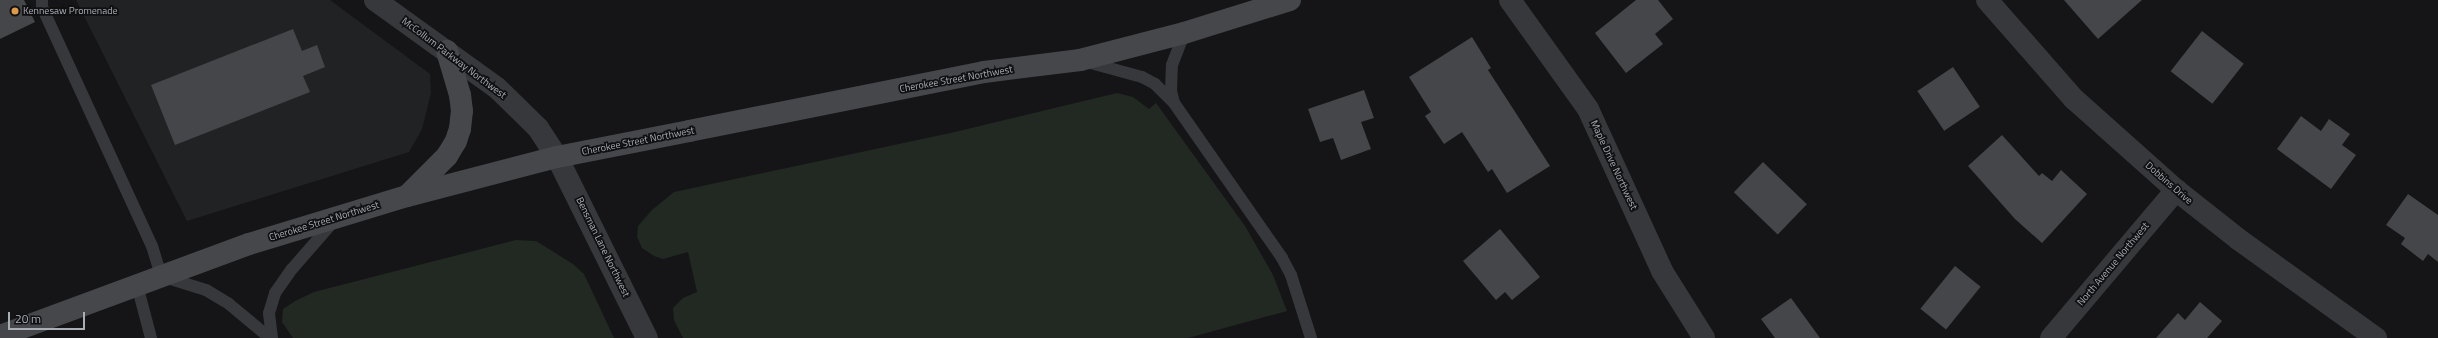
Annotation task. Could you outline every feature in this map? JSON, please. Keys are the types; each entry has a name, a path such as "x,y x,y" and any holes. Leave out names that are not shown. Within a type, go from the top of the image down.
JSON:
{"main road":[{"name":"Cherokee Street Northwest","path":"0,336 249,244 407,196 557,157 969,75 1080,60 1184,33 1290,0"},
{"path":"407,196 446,156 456,141 460,129 462,111 460,95 447,51"}],"street":[{"name":"McCollum Parkway Northwest","path":"375,0 447,51 517,107 538,128 557,157"},
{"name":"Maple Drive Northwest","path":"1510,0 1588,109 1662,271 1704,338"},
{"name":"Dobbins Drive","path":"1987,0 2074,99 2176,190 2238,239 2376,338"},
{"name":"Bensman Lane Northwest","path":"557,157 647,338"},
{"name":"North Avenue Northwest","path":"2051,338 2176,190"}],"lane":[{"path":"42,0 42,7 152,246 161,276 206,290 229,304 271,338"},
{"path":"1174,103 1171,91 1172,65 1184,33"},
{"path":"1080,60 1142,77 1154,84 1174,103 1282,258 1294,282 1311,338"},
{"path":"271,338 268,323 269,313 275,293 292,269 336,218"},
{"path":"136,285 151,338"}],"shaded area":[{"path":"76,0 330,0 430,74 431,93 422,129 409,152 187,221"},
{"path":"1117,93 1133,97 1149,109 1156,103 1245,226 1273,275 1287,311 1188,338 683,338 674,320 673,308 683,298 697,292 688,252 663,259 654,256 642,248 637,237 638,226 652,210 674,192 955,132"},
{"path":"516,240 536,241 573,264 584,274 614,338 293,338 282,322 283,309 295,301 314,292"}],"building":[{"name":"Kennesaw Promenade","path":"0,0 24,0 35,22 0,39"},
{"path":"1636,0 1658,0 1673,19 1655,34 1663,44 1626,73 1595,33"},
{"path":"2064,0 2142,0 2098,39"},
{"path":"293,29 302,51 317,45 325,67 303,76 310,92 175,145 151,85"},
{"path":"2202,31 2244,64 2212,104 2171,71"},
{"path":"1472,37 1491,68 1488,70 1550,166 1507,193 1492,169 1488,172 1462,132 1444,144 1425,116 1431,112 1409,77"},
{"path":"1953,67 1980,107 1944,131 1917,91"},
{"path":"1364,90 1374,118 1361,122 1371,149 1341,160 1333,138 1320,142 1308,109"},
{"path":"2301,116 2321,131 2329,119 2350,134 2342,145 2356,155 2331,189 2277,149"},
{"path":"2002,135 2039,176 2042,173 2052,181 2061,170 2087,194 2042,243 2015,219 1968,166"},
{"path":"1763,162 1807,204 1778,235 1734,192"},
{"path":"2408,194 2438,215 2438,262 2428,254 2423,261 2401,244 2405,238 2386,225"},
{"path":"1500,229 1540,277 1512,300 1505,292 1496,300 1463,261"},
{"path":"1955,266 1981,287 1946,330 1920,309"},
{"path":"1791,298 1820,338 1775,338 1761,319"},
{"path":"2200,302 2222,321 2207,338 2156,338 2178,313 2185,320"}],"place":[{"name":"Kennesaw Promenade","path":"15,11"}]}
